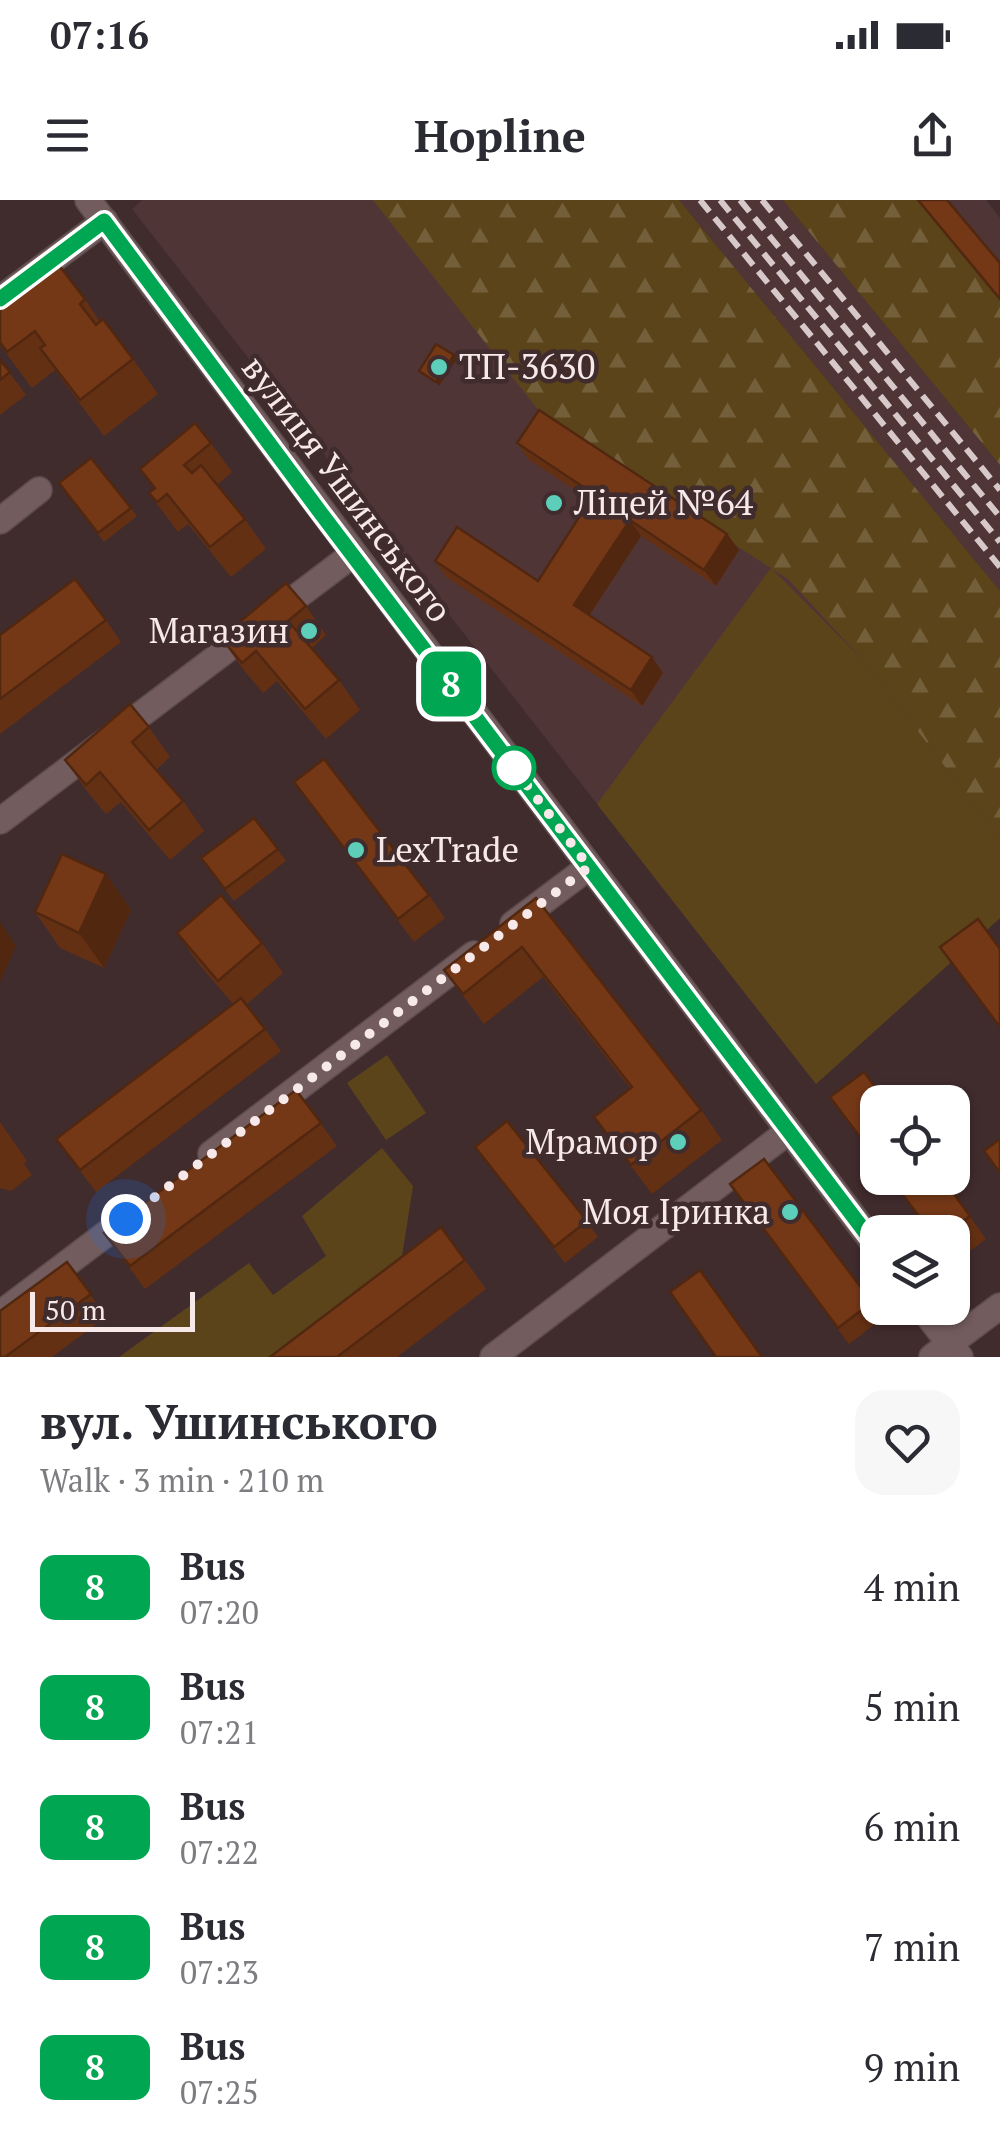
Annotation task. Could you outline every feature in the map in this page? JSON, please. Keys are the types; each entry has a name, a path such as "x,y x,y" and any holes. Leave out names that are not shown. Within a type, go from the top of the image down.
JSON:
{"street":[{"name":"вулиця Ушинського","path":"88,200 860,1225"},
{"path":"0,298 104,221"},
{"path":"0,521 39,490"},
{"path":"0,821 352,555"},
{"path":"187,1172 589,867"},
{"path":"493,1357 788,1131"},
{"path":"0,1314 156,1196"},
{"path":"931,1325 947,1353 1000,1306"}],"shaded area":[{"name":"Ліцей №64","path":"142,200 486,200 1000,798 1000,918 816,1084 132,209"},
{"path":"679,200 783,200 1000,465 1000,591"},
{"path":"919,200 986,200 1000,218 1000,298"}],"green space":[{"path":"373,200 679,200 1000,591 1000,839 864,661 788,579 551,426"},
{"path":"783,200 919,200 1000,298 1000,465"},
{"path":"771,568 864,661 1000,839 1000,918 816,1084 597,804"},
{"path":"387,1055 426,1113 386,1140 347,1083"},
{"path":"382,1148 413,1186 400,1269 285,1357 119,1357 249,1263 273,1295 326,1256 302,1216"}],"building":[{"path":"918,200 947,200 1000,263 1000,299"},
{"path":"48,251 85,299 80,304 96,325 103,319 133,359 80,400 40,348 45,345 35,331 7,352 0,342 0,296 4,293 0,288"},
{"name":"ТП-3630","path":"436,344 454,355 436,382 419,371"},
{"path":"0,360 10,372 0,380"},
{"path":"539,410 727,534 704,570 630,520 574,605 652,657 631,690 435,561 457,527 538,581 594,494 517,443"},
{"path":"195,423 211,443 184,465 192,473 201,465 245,519 210,547 167,494 157,502 149,493 155,488 140,469"},
{"path":"91,458 131,508 98,533 59,483"},
{"path":"75,579 106,620 0,699 0,635"},
{"path":"286,583 306,606 288,621 339,680 305,709 256,651 242,663 221,638"},
{"path":"130,704 149,727 132,742 183,801 149,830 100,772 86,785 65,760"},
{"path":"324,759 429,895 398,919 294,782"},
{"path":"254,818 278,849 225,889 201,858"},
{"path":"62,854 106,874 79,933 35,912"},
{"path":"221,895 262,943 218,981 177,933"},
{"path":"536,898 701,1110 631,1165 594,1117 632,1087 522,947 463,994 444,970"},
{"path":"978,919 1000,949 1000,1027 940,947"},
{"path":"241,998 265,1029 80,1170 56,1139"},
{"path":"864,1072 874,1085 860,1085 860,1137 830,1097"},
{"path":"296,1090 321,1123 130,1266 104,1233"},
{"path":"507,1121 587,1221 554,1247 475,1147"},
{"path":"1000,1139 1000,1173 984,1151"},
{"path":"764,1159 860,1286 860,1311 838,1328 730,1184"},
{"path":"903,1195 955,1195 969,1215 918,1215"},
{"path":"441,1227 465,1260 337,1357 270,1357"},
{"path":"67,1262 91,1294 0,1357 0,1311"},
{"path":"700,1270 762,1357 716,1357 670,1292"}],"railway":[{"path":"700,200 1000,567"},
{"path":"720,200 1000,542"},
{"path":"740,200 1000,517"},
{"path":"762,200 1000,490"}],"bus line":[{"name":"8","path":"0,299 104,221 860,1225"}],"place":[{"name":"ТП-3630","path":"439,367"},
{"name":"Ліцей №64","path":"554,503"},
{"name":"Магазин","path":"309,631"},
{"name":"LexTrade","path":"356,850"},
{"name":"Мрамор","path":"678,1142"},
{"name":"Моя Іринка","path":"790,1212"}],"route":[{"path":"126,1219 589,867 514,768"}]}
